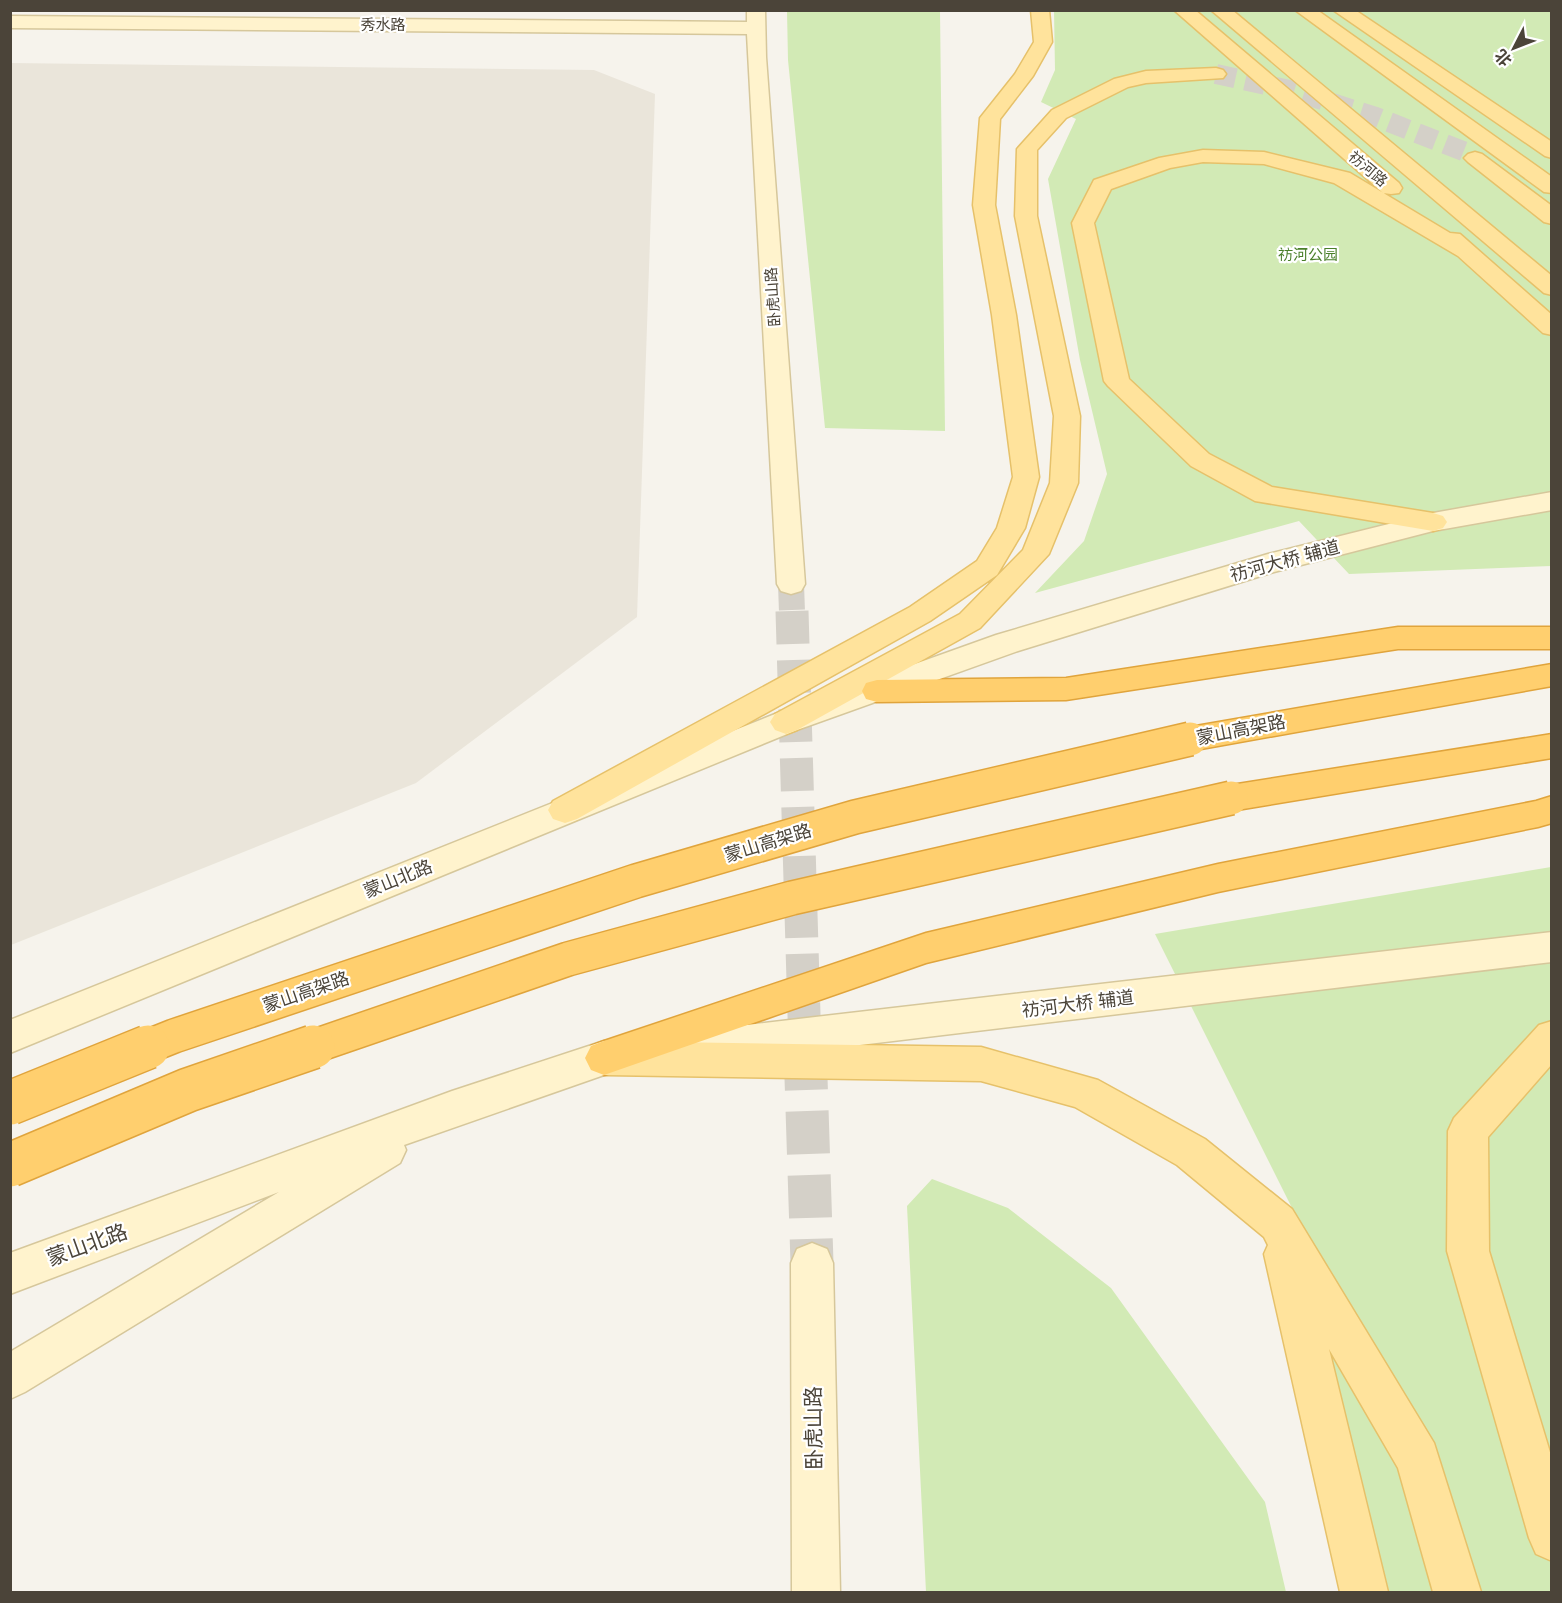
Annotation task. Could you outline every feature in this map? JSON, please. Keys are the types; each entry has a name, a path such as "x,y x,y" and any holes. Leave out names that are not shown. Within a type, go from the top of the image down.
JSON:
{"highway":[{"path":"877,691 1066,689 1398,638 1551,638"},
{"name":"蒙山高架路","path":"10,1103 174,1036 636,881 855,817 1190,739 1551,675"},
{"path":"10,1165 188,1090 568,959 792,898 1231,798 1551,746"},
{"path":"604,1058 926,948 1218,878 1538,814 1551,809"}],"main road":[{"path":"566,810 920,614 987,568 1011,528 1026,477 1004,315 984,205 987,150 990,118 1023,76 1043,42 1040,10"},
{"name":"祊河路","path":"1183,10 1467,252 1551,328"},
{"name":"祊河路","path":"1220,10 1551,288"},
{"path":"1304,10 1551,187"},
{"path":"1342,10 1551,152"},
{"path":"786,722 970,621 1035,554 1064,483 1067,416 1026,216 1027,148 1059,114 1121,83 1146,76 1216,74"},
{"path":"1468,153 1551,217"},
{"path":"1434,522 1265,495 1200,460 1117,381 1083,223 1102,185 1166,162 1194,158 1264,158 1342,178 1467,252"},
{"path":"1551,1036 1468,1131 1468,1251 1551,1538"},
{"path":"604,1058 981,1064 1084,1092 1191,1152 1278,1223 1418,1458 1457,1593"},
{"path":"1278,1223 1364,1593"}],"street":[{"name":"秀水路","path":"10,21 756,19"},
{"name":"卧虎山路","path":"756,19 791,584"},
{"name":"祊河大桥 辅道","path":"786,722 1006,643 1268,564 1434,522 1551,501"},
{"name":"蒙山北路","path":"10,1037 786,722"},
{"name":"祊河大桥 辅道","path":"604,1058 1551,947"},
{"name":"蒙山北路","path":"10,1274 453,1109 604,1058"},
{"path":"10,1377 453,1109"},
{"name":"卧虎山路","path":"812,1263 816,1593"}],"shaded area":[{"path":"11,63 594,70 655,94 637,617 416,783 11,945"}],"green space":[{"path":"787,11 940,11 945,431 825,428 788,60"},
{"name":"祊河公园","path":"1054,11 1551,11 1551,566 1349,574 1299,521 1035,593 1084,541 1107,474 1080,360 1048,179 1076,119 1041,102 1055,70"},
{"path":"1551,867 1551,1592 1389,1592 1294,1212 1155,934"},
{"path":"932,1179 1008,1208 1111,1288 1265,1502 1286,1592 926,1592 907,1206"}],"tunnel":[{"path":"1216,74 1294,91 1376,117 1468,153"},
{"path":"791,584 792,612"},
{"path":"792,611 805,1048"},
{"path":"805,1047 812,1263"}]}
